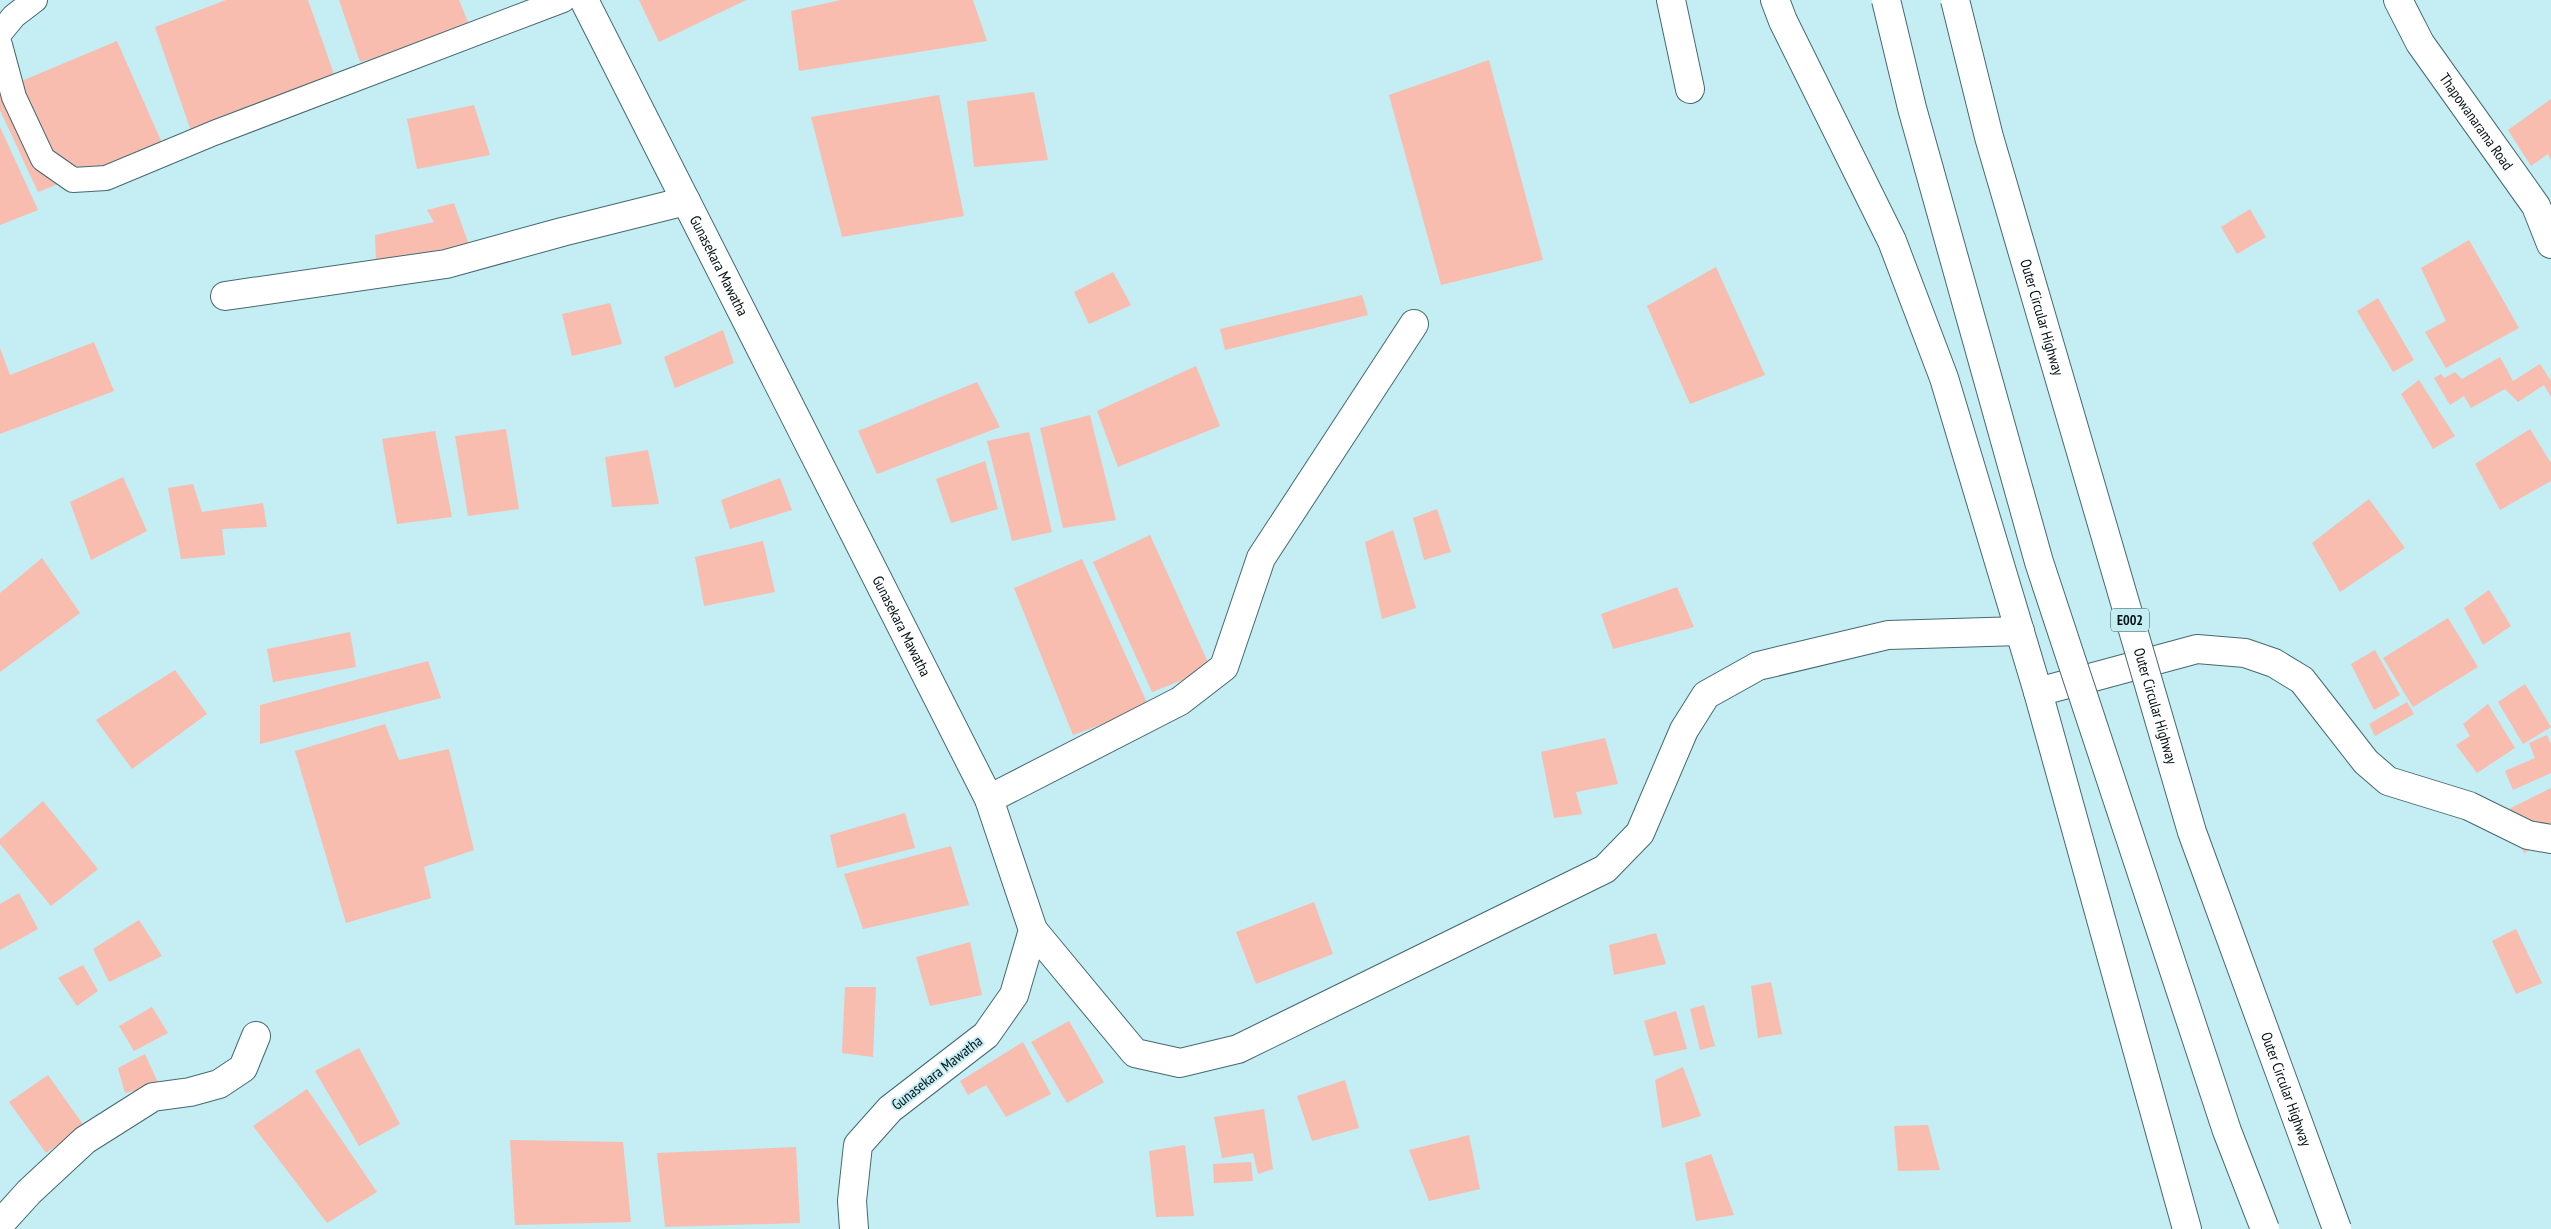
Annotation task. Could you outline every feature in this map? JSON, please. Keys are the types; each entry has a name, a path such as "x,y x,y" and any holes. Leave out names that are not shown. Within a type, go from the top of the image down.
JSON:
{"main road":[{"name":"Gunasekara Mawatha","path":"584,0 989,800 1033,930 1014,996 986,1036 890,1109 858,1145 852,1202 854,1229"},
{"path":"1672,0 1690,89"},
{"path":"1775,0 1783,21 1892,241 1944,378 2038,692 2187,1229"},
{"path":"1886,0 1912,108 2038,562 2227,1131 2265,1229"},
{"name":"Outer Circular Highway","path":"1955,0 1989,137 2192,832 2337,1229"},
{"name":"Thapowanarama Road","path":"2398,0 2420,43 2536,206 2551,244"},
{"path":"225,296 446,264 686,201"},
{"path":"989,800 1180,701 1224,667 1261,558 1414,324"},
{"path":"1033,930 1135,1052 1180,1063 1238,1049 1604,869 1640,833 1684,730 1706,695 1758,666 1888,635 2020,631"},
{"path":"2038,692 2197,649 2245,653 2274,663 2302,680 2366,762 2388,781 2469,806 2528,835 2551,839"},
{"path":"0,1224 29,1192 85,1140 153,1097 190,1092 219,1084 243,1068 256,1036"}],"lane":[{"path":"0,33 14,16 35,0"},
{"path":"0,45 14,97 42,159 73,180 106,178 214,133 563,0"}],"building":[{"path":"226,0 308,0 335,77 191,131 155,27"},
{"path":"339,0 459,0 473,34 360,62"},
{"path":"639,0 746,0 659,42"},
{"path":"841,0 973,0 987,41 799,71 791,11"},
{"path":"117,41 162,143 38,192 0,110 0,90"},
{"path":"1489,60 1543,260 1441,285 1389,95"},
{"path":"1034,92 1048,160 974,167 967,101"},
{"path":"939,95 964,216 842,237 811,117"},
{"path":"2551,99 2551,160 2548,154 2531,166 2508,130"},
{"path":"474,105 490,155 417,169 407,119"},
{"path":"0,127 38,210 0,225"},
{"path":"454,203 470,248 376,264 375,235 434,222 427,210"},
{"path":"2250,209 2266,237 2237,254 2221,227"},
{"path":"2469,240 2519,328 2446,368 2425,332 2446,321 2421,268"},
{"path":"1716,267 1765,375 1690,404 1647,306"},
{"path":"1113,272 1131,305 1089,324 1074,292"},
{"path":"1362,295 1368,315 1225,350 1220,329"},
{"path":"2378,298 2414,360 2393,372 2357,311"},
{"path":"610,303 622,344 572,356 562,314"},
{"path":"723,330 734,363 675,388 664,357"},
{"path":"94,342 114,391 0,434 0,348 10,375"},
{"path":"2500,357 2513,381 2540,364 2551,381 2551,397 2544,385 2518,402 2505,389 2471,408 2464,396 2450,405 2434,378 2441,374 2444,378 2455,372 2462,379"},
{"path":"1196,366 1220,426 1118,467 1097,411"},
{"path":"2419,380 2455,436 2433,449 2401,394"},
{"path":"977,382 1000,427 877,474 858,431"},
{"path":"1090,415 1116,520 1063,528 1040,428"},
{"path":"506,429 519,509 468,516 455,436"},
{"path":"2530,429 2551,463 2551,481 2500,510 2475,464"},
{"path":"435,431 452,517 397,524 382,439"},
{"path":"1029,432 1052,532 1012,541 987,441"},
{"path":"648,450 659,504 612,507 605,457"},
{"path":"985,461 998,509 951,523 936,479"},
{"path":"123,477 147,531 91,560 70,502"},
{"path":"780,478 792,510 730,529 721,500"},
{"path":"193,484 202,512 263,503 267,527 222,529 225,555 181,559 168,488"},
{"path":"2369,499 2405,548 2340,592 2312,543"},
{"path":"1437,509 1451,552 1424,560 1413,518"},
{"path":"1393,530 1416,608 1382,619 1365,542"},
{"path":"1150,535 1211,669 1152,692 1093,562"},
{"path":"763,541 775,592 704,606 695,557"},
{"path":"42,558 80,613 0,672 0,593"},
{"path":"1082,559 1149,707 1073,735 1014,588"},
{"path":"1677,587 1694,627 1613,649 1601,614"},
{"path":"2489,590 2511,626 2483,645 2464,608"},
{"path":"2448,618 2478,667 2413,707 2383,658"},
{"path":"350,632 356,667 273,682 267,649"},
{"path":"2375,650 2400,695 2374,710 2351,664"},
{"path":"428,661 441,698 260,744 260,705"},
{"path":"175,670 207,714 132,769 96,720"},
{"path":"2525,684 2551,727 2523,744 2498,702"},
{"path":"2407,702 2414,714 2375,736 2369,724"},
{"path":"2488,704 2515,748 2477,773 2456,745 2470,736 2463,724"},
{"path":"385,724 399,760 449,749 474,850 424,867 431,898 346,923 295,751"},
{"path":"2547,735 2551,744 2551,773 2513,790 2505,771 2535,758 2529,743"},
{"path":"1605,738 1618,784 1576,792 1582,814 1554,818 1541,752"},
{"path":"2551,788 2551,840 2524,853 2505,811"},
{"path":"43,801 98,869 51,906 0,844 0,839"},
{"path":"905,813 915,848 837,868 830,835"},
{"path":"951,846 969,905 863,929 844,874"},
{"path":"19,893 38,929 0,950 0,904"},
{"path":"1314,902 1333,954 1256,984 1236,932"},
{"path":"139,920 162,956 109,982 93,949"},
{"path":"2516,929 2542,983 2516,994 2492,941"},
{"path":"1656,933 1666,964 1614,975 1609,945"},
{"path":"970,942 982,995 930,1006 916,957"},
{"path":"83,965 98,991 77,1006 58,978"},
{"path":"1771,982 1782,1034 1758,1038 1751,986"},
{"path":"845,987 876,987 873,1057 842,1053"},
{"path":"1704,1005 1715,1046 1700,1050 1690,1009"},
{"path":"152,1007 168,1033 134,1051 119,1026"},
{"path":"1676,1011 1687,1049 1654,1056 1644,1021"},
{"path":"1069,1021 1104,1082 1067,1103 1031,1042"},
{"path":"1023,1042 1051,1094 1006,1117 986,1085 968,1095 960,1081"},
{"path":"359,1048 400,1124 359,1146 315,1071"},
{"path":"145,1054 159,1085 125,1093 118,1068"},
{"path":"1683,1067 1701,1116 1662,1128 1655,1080"},
{"path":"48,1075 84,1126 46,1153 9,1102"},
{"path":"1345,1080 1359,1128 1312,1141 1297,1096"},
{"path":"307,1089 377,1192 327,1223 253,1126"},
{"path":"1264,1109 1273,1169 1258,1174 1253,1153 1222,1158 1214,1117"},
{"path":"1928,1125 1940,1170 1898,1171 1894,1126"},
{"path":"1469,1135 1480,1189 1429,1201 1409,1150"},
{"path":"510,1140 623,1142 631,1222 515,1225"},
{"path":"1185,1145 1194,1216 1156,1217 1149,1151"},
{"path":"796,1147 800,1223 665,1227 657,1153"},
{"path":"1711,1154 1734,1215 1696,1221 1685,1163"},
{"path":"1251,1162 1253,1181 1214,1183 1213,1164"}]}
